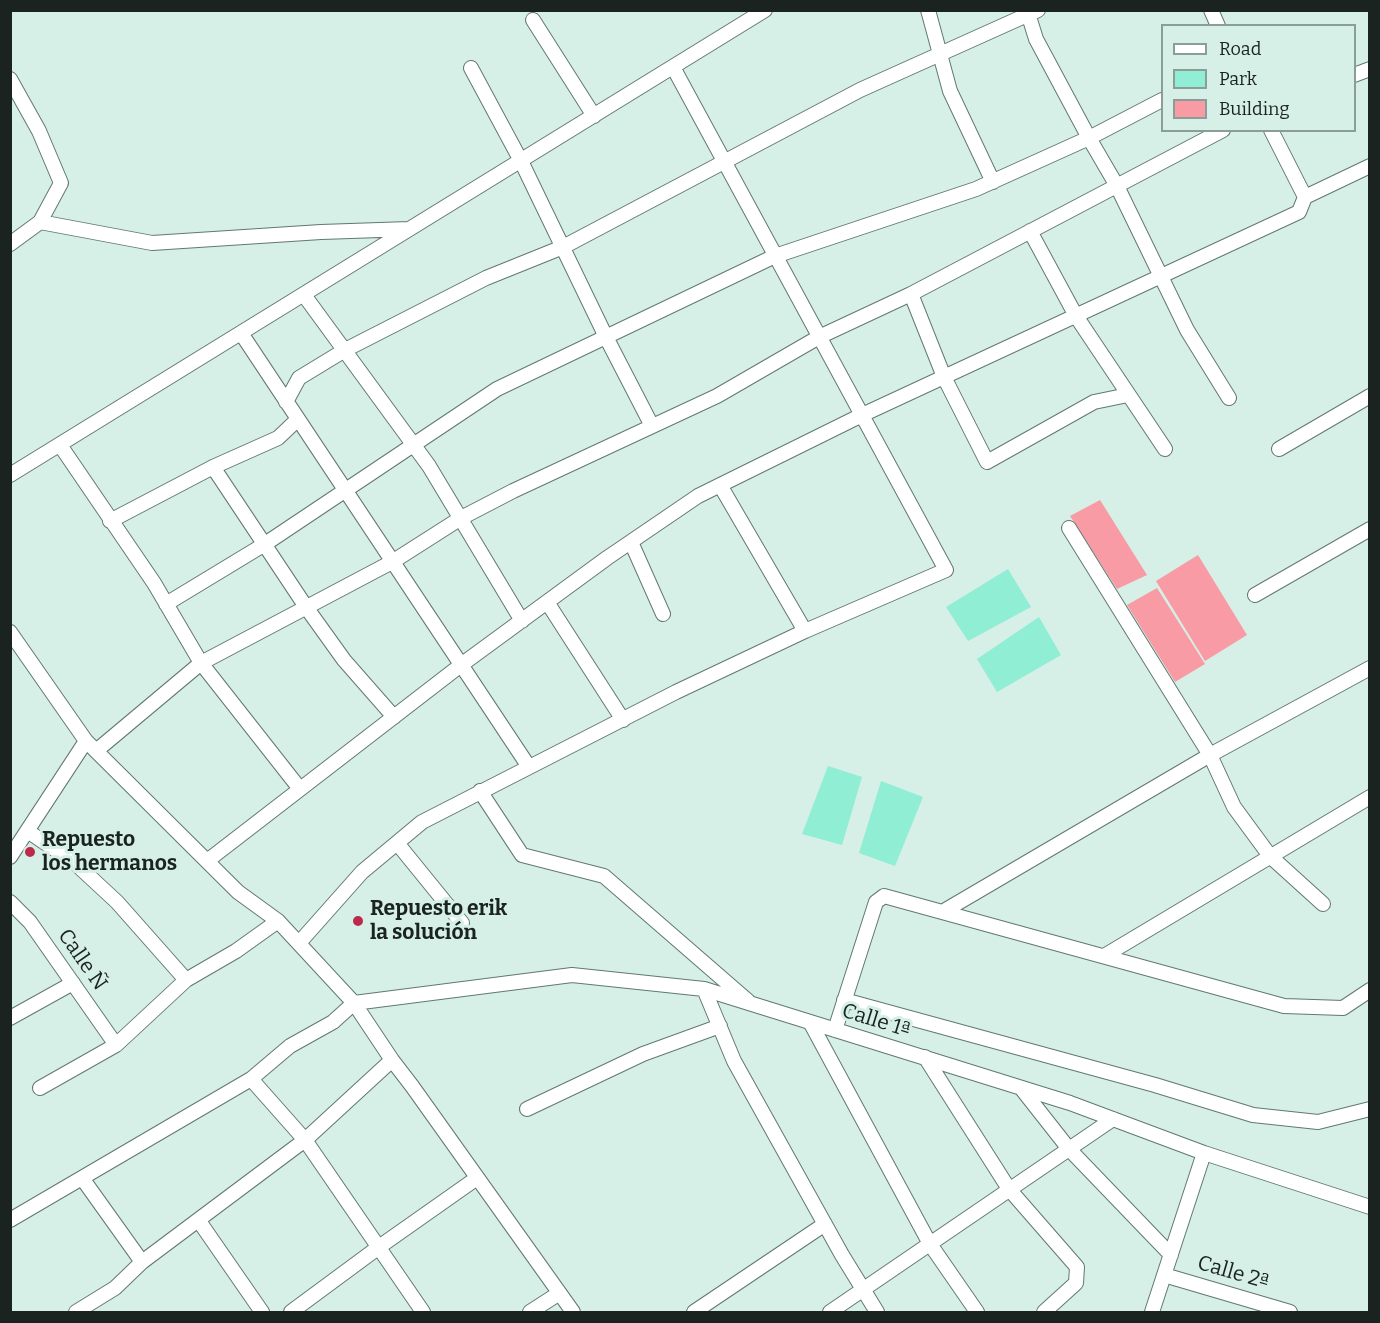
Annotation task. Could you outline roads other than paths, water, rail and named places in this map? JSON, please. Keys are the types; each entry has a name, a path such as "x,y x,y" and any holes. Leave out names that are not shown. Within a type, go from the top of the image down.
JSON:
{"street":[{"path":"10,476 765,10"},
{"path":"928,10 950,91 993,182"},
{"path":"1211,10 1217,24"},
{"path":"286,402 298,378 345,350 486,278 563,247 860,90 1031,12 1036,39 1117,186 1187,330 1229,399"},
{"path":"533,20 594,116"},
{"path":"299,943 362,872 422,822 480,791 805,631 946,570 673,67"},
{"path":"471,68 521,161 606,338 652,426"},
{"path":"10,79 39,131 61,183 40,222 10,244"},
{"path":"166,604 345,492 497,389 775,256 976,189 1089,138 1161,101"},
{"path":"10,857 91,746 201,663 392,562 460,518 513,490 717,396 819,337 911,294 1219,132"},
{"path":"1272,132 1305,197"},
{"path":"207,861 461,665 698,496 862,415 1299,212 1305,197 1370,166"},
{"path":"40,222 152,243 321,232 411,229"},
{"path":"1030,231 1076,316 1165,449"},
{"path":"911,294 944,377 987,462 1094,402 1128,395"},
{"path":"304,295 413,444 522,621"},
{"path":"242,333 529,767"},
{"path":"1279,448 1370,396"},
{"path":"110,521 213,467 278,438 298,420"},
{"path":"60,445 154,583 201,663 300,789"},
{"path":"213,467 306,608 344,660 394,717"},
{"path":"720,485 805,631"},
{"path":"1069,528 1210,755 1234,807 1270,856 1323,904"},
{"path":"1255,595 1370,529"},
{"path":"631,542 663,614"},
{"path":"547,602 623,720"},
{"path":"10,632 91,746 238,892 278,921 354,1003 392,1060 573,1312"},
{"path":"944,911 1210,755 1370,668"},
{"path":"480,791 522,855 603,876 752,1004"},
{"path":"1104,956 1370,797"},
{"path":"29,832 76,864 117,902 186,981"},
{"path":"397,843 462,923"},
{"path":"835,1030 876,902 884,896 1284,1006 1343,1008 1370,990"},
{"name":"Calle Ñ","path":"10,902 30,922 116,1045"},
{"path":"40,1088 116,1045 186,981 236,951 278,921"},
{"name":"Calle 1ª","path":"354,1003 572,975 704,989 1021,1088 1204,1153 1370,1208"},
{"path":"10,1018 73,983"},
{"path":"704,989 734,1061 825,1224 878,1312"},
{"path":"844,1000 1155,1085 1253,1115 1318,1122 1370,1110"},
{"path":"10,1220 251,1079 290,1046 333,1022 354,1003"},
{"path":"810,1022 930,1244 977,1312"},
{"path":"527,1109 643,1054 720,1026"},
{"path":"925,1057 1009,1189 1077,1267 1076,1283 1044,1312"},
{"path":"76,1312 94,1308 142,1262 305,1140 392,1060"},
{"path":"251,1079 305,1140 423,1312"},
{"path":"1021,1088 1069,1149 1171,1255"},
{"path":"830,1312 864,1291 1113,1119"},
{"path":"1152,1312 1204,1153"},
{"path":"82,1178 142,1262"},
{"path":"291,1312 477,1178"},
{"path":"199,1221 262,1312"},
{"path":"694,1312 825,1224"},
{"name":"Calle 2ª","path":"1164,1275 1276,1310 1290,1312"},
{"path":"530,1312 558,1294"}],"place":[{"name":"Repuesto los hermanos","path":"30,852"},
{"name":"Repuesto erik la solución","path":"358,921"}]}
